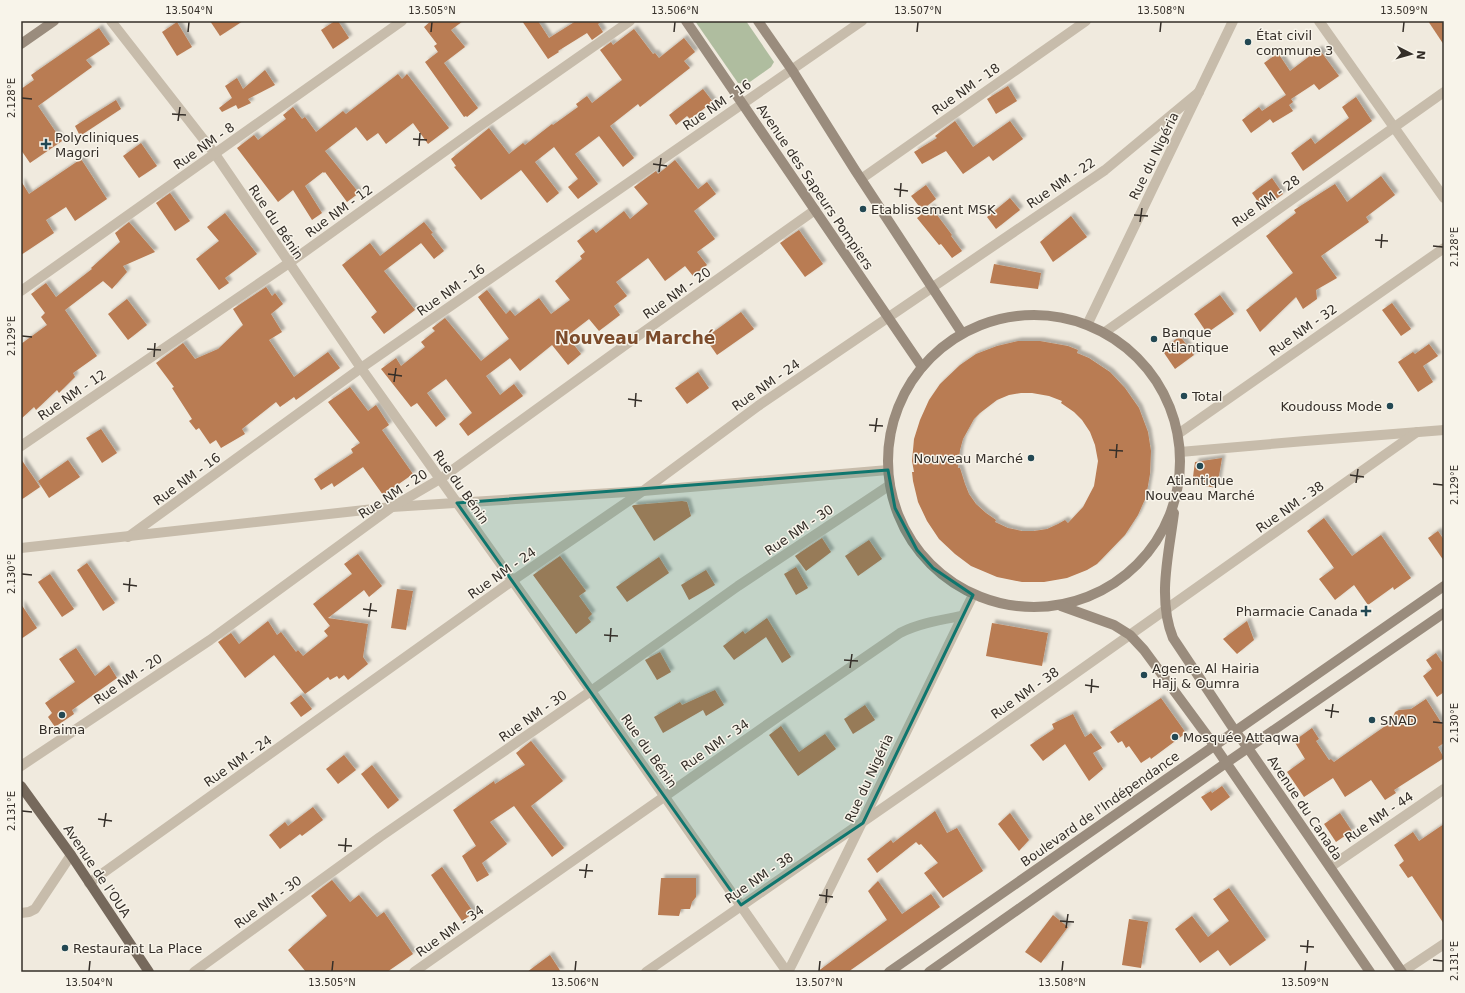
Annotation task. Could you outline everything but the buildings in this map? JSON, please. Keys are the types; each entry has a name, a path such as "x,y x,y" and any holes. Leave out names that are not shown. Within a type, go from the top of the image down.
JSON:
{"main road":[{"name":"Avenue de l'OUA","path":"21,786 71,855 150,972"}],"street":[{"path":"21,44 54,21"},
{"name":"Rue du Bénin","path":"111,21 215,154 361,368 591,691 788,972"},
{"name":"Rue NM - 8","path":"21,291 402,21"},
{"name":"Rue NM - 12","path":"21,446 289,263 630,21"},
{"name":"Avenue des Sapeurs Pompiers","path":"686,21 922,367"},
{"path":"758,21 792,70 861,179 962,333"},
{"name":"Rue NM - 16","path":"128,537 361,368 862,21"},
{"name":"Rue NM - 18","path":"861,179 1086,21"},
{"name":"Rue du Nigéria","path":"1088,323 1233,21"},
{"path":"1319,21 1444,198"},
{"name":"Rue NM - 22","path":"932,287 1104,170 1199,92"},
{"name":"Rue NM - 28","path":"1105,332 1444,92"},
{"name":"Rue NM - 20","path":"21,766 210,640 392,508 440,479 815,210"},
{"name":"Rue NM - 32","path":"1178,434 1444,248"},
{"name":"Rue NM - 24","path":"89,883 512,581 643,491 758,406 932,287"},
{"path":"1041,314 1088,323 1105,332 1134,354 1158,383 1166,399 1178,434 1180,452 1176,497 1165,526 1152,547 1127,574 1096,594 1061,606 1043,608 1007,606 973,595 952,583 933,568 917,550 905,530 895,508 888,470 888,448 894,419 909,385 922,367 940,348 962,333 987,322 1014,315 1041,314"},
{"path":"1180,452 1444,430"},
{"name":"Rue NM - 38","path":"646,972 741,905 863,823 1417,432"},
{"path":"21,548 392,508 643,491 888,470"},
{"name":"Rue NM - 30","path":"194,972 380,837 591,691 738,586 890,485"},
{"name":"Avenue du Canada","path":"1176,497 1165,584 1165,611 1168,626 1173,638 1235,731 1402,972"},
{"name":"Boulevard de l'Indépendance","path":"889,972 1444,586"},
{"name":"Rue du Nigéria","path":"788,972 863,823 973,595"},
{"path":"1061,606 1114,625 1130,635 1152,661 1226,763 1370,972"},
{"path":"929,972 1226,763 1444,613"},
{"name":"Rue NM - 34","path":"414,972 900,633 926,622 962,616"},
{"name":"Rue NM - 44","path":"1330,867 1444,789"},
{"path":"21,913 29,912 35,909 71,855"},
{"path":"1402,972 1444,944"}],"highlighted area":[{"path":"888,470 895,508 917,550 933,568 973,595 863,823 741,905 457,503"}],"green space":[{"path":"695,21 746,21 774,62 771,67 747,84 738,83"}],"place":[{"name":"État civil commune 3","path":"1248,42"},
{"name":"Polycliniques Magori","path":"46,144"},
{"name":"Etablissement MSK","path":"863,209"},
{"name":"Banque Atlantique","path":"1154,339"},
{"name":"Total","path":"1184,396"},
{"name":"Koudouss Mode","path":"1390,406"},
{"name":"Nouveau Marché","path":"1031,458"},
{"name":"Atlantique Nouveau Marché","path":"1200,466"},
{"name":"Pharmacie Canada","path":"1366,611"},
{"name":"Agence Al Hairia Hajj & Oumra","path":"1144,675"},
{"name":"Braima","path":"62,715"},
{"name":"SNAD","path":"1372,720"},
{"name":"Mosquée Attaqwa","path":"1175,737"},
{"name":"Restaurant La Place","path":"65,948"}],"district":[{"name":"Nouveau Marché","path":"635,338"}]}
